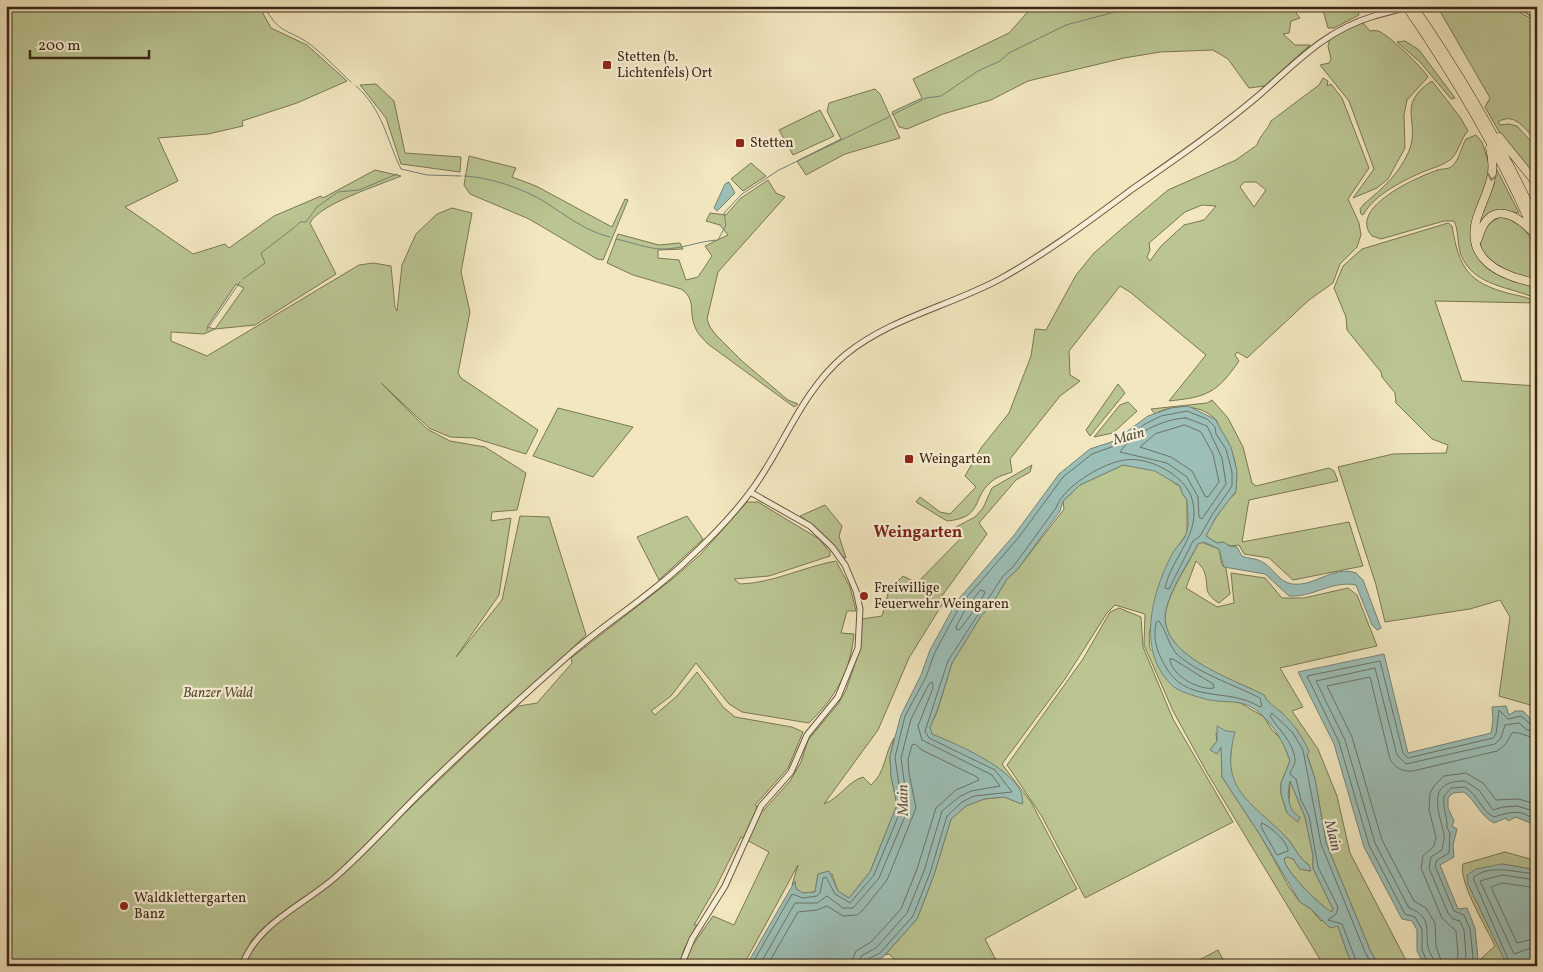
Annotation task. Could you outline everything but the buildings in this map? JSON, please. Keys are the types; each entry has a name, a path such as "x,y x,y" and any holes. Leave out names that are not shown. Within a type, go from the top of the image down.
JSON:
{"highway":[{"path":"1406,6 1486,127 1537,184"},
{"path":"1412,6 1454,66 1537,222"},
{"path":"1486,127 1536,236"},
{"path":"1486,127 1494,166 1491,184 1476,220 1477,243 1483,259 1496,270 1537,283"},
{"path":"1477,243 1486,220 1498,213 1516,216 1536,236"}],"street":[{"path":"242,966 249,949 263,932 336,877 452,762 574,650 683,564 750,492 800,408 818,384 843,357 893,326 988,286 1066,238 1221,124 1329,34 1346,25 1412,6"},
{"path":"1520,6 1537,16"},
{"path":"681,966 692,939 722,891 761,806 791,772 807,735 838,697 854,662 859,638 860,608 852,578 832,548 810,526 750,492"}],"green space":[{"name":"Banzer Wald","path":"6,6 259,6 271,28 307,45 347,81 297,103 242,121 243,126 208,134 158,138 178,181 125,207 193,254 225,244 229,248 274,216 321,196 323,198 375,170 401,176 337,202 316,216 310,223 336,274 255,325 215,329 204,334 171,332 171,341 207,356 359,265 373,263 391,266 397,311 402,265 416,234 437,214 452,208 472,213 461,272 470,312 458,373 461,378 538,430 526,454 474,438 450,437 429,428 381,383 427,429 450,441 485,447 526,473 517,510 492,512 491,521 511,518 499,595 456,657 502,600 520,516 549,517 586,635 327,882 263,928 251,941 241,966 6,966","holes":["236,284 244,288 215,329 207,327"]},
{"path":"1033,6 1297,6 1296,13 1300,18 1291,21 1289,33 1283,34 1295,45 1310,45 1265,86 1249,88 1228,59 1213,50 1160,52 1124,58 1028,81 991,100 943,114 907,129 899,127 892,112 922,98 913,79 1009,33"},
{"path":"1320,6 1357,6 1359,15 1334,28 1328,28"},
{"path":"1437,6 1509,6 1537,22 1537,142 1515,120 1504,119 1498,122 1500,125 1517,126 1537,148 1537,179 1501,135 1485,107 1490,98"},
{"path":"1362,22 1370,31 1383,33 1397,44 1428,77 1407,100 1404,115 1405,148 1388,179 1377,188 1353,198 1374,169 1349,101 1320,65 1329,63 1331,59 1328,46 1330,38"},
{"path":"1405,41 1419,50 1455,98 1451,99 1420,62 1397,42"},
{"path":"1323,78 1328,81 1327,86 1331,84 1342,98 1369,168 1348,199 1359,223 1361,235 1357,247 1340,264 1333,283 1309,300 1247,358 1237,352 1235,355 1239,361 1217,387 1210,392 1193,398 1169,401 1206,355 1130,292 1120,286 1069,351 1070,375 1080,381 1060,396 1010,459 1012,472 992,481 984,489 972,512 958,519 947,521 916,502 920,497 940,512 950,514 976,487 965,476 981,448 1009,413 1031,356 1035,329 1046,330 1076,275 1094,253 1168,190 1236,160 1257,145 1271,121 1319,85","holes":["1244,182 1256,182 1266,190 1254,207 1240,187","1202,205 1216,206 1204,220 1184,225 1161,246 1150,261 1147,257 1150,250 1149,243 1185,212"]},
{"path":"1432,81 1460,117 1468,131 1450,160 1391,188 1368,207 1363,215 1361,214 1360,209 1364,204 1390,180 1405,159 1412,140 1411,114 1414,98"},
{"path":"376,84 394,101 405,153 461,157 460,172 401,164 386,118 360,85"},
{"path":"875,89 880,94 900,138 845,154 806,175 797,161 841,139 827,111 829,103"},
{"path":"820,110 834,136 793,155 779,130"},
{"path":"1476,135 1482,142 1490,167 1475,250 1485,266 1500,276 1537,287 1537,299 1484,280 1475,274 1467,266 1461,255 1454,221 1444,221 1381,239 1372,236 1367,225 1369,215 1376,205 1388,195 1415,179 1450,167 1456,161 1466,139"},
{"path":"469,156 516,168 512,177 536,186 612,227 625,199 628,200 603,260 597,259 529,219 470,194 464,185"},
{"path":"751,163 766,176 743,191 731,179"},
{"path":"1496,168 1519,213 1505,211 1493,213 1478,224 1494,184"},
{"path":"768,180 776,193 785,197 718,272 707,319 716,335 742,361 788,400 798,404 794,407 708,344 695,327 689,297 681,289 633,275 607,263 618,234 659,245 680,243 683,249 658,250 658,258 679,260 686,280 698,277 712,256 705,246 728,235 720,225 706,221 710,213 726,215 741,198"},
{"path":"1505,216 1523,228 1532,242 1535,250 1537,280 1503,270 1486,258 1482,251 1481,243 1485,229 1490,223"},
{"path":"1448,223 1452,226 1462,263 1475,279 1496,290 1528,298 1537,303 1435,301 1462,381 1537,386 1537,707 1499,696 1510,617 1500,600 1470,609 1385,622 1376,585 1338,467 1393,454 1446,453 1448,445 1432,439 1396,403 1395,393 1382,377 1381,372 1347,330 1346,317 1334,288 1343,266 1362,249"},
{"path":"1118,384 1125,393 1090,436 1086,430"},
{"path":"1212,400 1228,418 1243,447 1252,483 1256,486 1329,468 1334,471 1338,481 1249,500 1242,542 1349,522 1363,566 1293,580 1269,558 1244,554 1239,545 1231,546 1222,542 1217,543 1206,536 1219,513 1235,494 1237,473 1235,460 1227,440 1216,420 1201,410 1177,407 1155,414 1151,409 1207,403"},
{"path":"1128,402 1137,411 1113,433 1094,437 1120,405"},
{"path":"558,408 633,427 593,477 533,456"},
{"path":"1032,465 1030,472 1016,480 979,523 987,534 939,600 943,603 909,658 878,730 824,804 835,798 857,779 863,777 871,785 880,774 894,738 890,757 891,776 897,805 870,872 849,898 838,891 832,874 818,874 815,892 803,893 796,889 795,882 792,885 798,865 743,966 683,966 690,949 713,916 734,925 769,852 741,837 716,887 694,925 697,925 684,949 679,966 245,966 252,948 275,924 335,880 504,718 519,706 537,703 572,663 571,658 675,577 701,554 747,502 758,502 819,539 830,552 830,556 769,576 734,579 740,584 764,581 836,561 850,587 856,611 847,611 841,633 854,634 849,661 840,683 827,703 809,723 742,712 729,704 696,663 671,696 651,711 655,715 677,696 697,672 723,707 735,717 792,727 803,732 788,768 755,805 763,811 790,781 801,762 808,740 838,704 846,690 859,652 862,619 882,616 889,590 903,576 917,583 963,536 954,528 975,517 983,508 992,488"},
{"path":"1123,465 1144,467 1164,474 1180,486 1187,500 1187,533 1172,555 1163,575 1149,634 1150,649 1264,717 1272,730 1282,740 1290,761 1281,783 1281,794 1287,813 1295,815 1289,805 1290,781 1305,817 1313,855 1313,868 1333,909 1332,912 1304,888 1290,872 1284,859 1287,857 1293,859 1300,869 1310,871 1309,865 1301,858 1285,836 1245,800 1239,791 1230,769 1232,745 1216,733 1217,741 1210,750 1221,745 1222,777 1262,838 1289,887 1300,902 1311,909 1320,920 1338,926 1354,966 1324,966 1206,771 1173,711 1144,645 1145,614 1115,605 1107,613 1065,679 1002,764 1031,802 1077,889 985,939 999,966 902,966 889,954 885,955 917,919 934,875 951,819 966,806 984,799 1004,797 1022,804 1023,802 1016,787 932,734 929,729 937,712 952,663 1007,579 1017,570 1064,509 1063,501 1080,485"},
{"path":"825,505 842,526 839,536 846,558 829,540 800,516"},
{"path":"687,516 703,539 659,580 637,537"},
{"path":"1201,542 1219,549 1222,565 1226,568 1230,594 1219,603 1213,599 1207,589 1206,576 1196,561 1186,588 1217,607 1234,603 1231,573 1265,578 1282,598 1304,598 1348,588 1357,595 1377,646 1280,668 1303,707 1292,711 1318,749 1337,796 1350,853 1409,966 1379,966 1370,950 1326,843 1315,779 1307,754 1309,751 1297,730 1267,701 1264,695 1200,664 1185,653 1173,640 1166,626 1168,602 1198,544"},
{"path":"1119,608 1141,617 1143,647 1173,719 1233,822 1085,898 1041,815 1007,765 1083,659 1110,612"},
{"path":"1505,852 1537,861 1537,870 1502,864 1468,884 1508,966 1473,966 1495,946 1469,893 1465,882 1463,864"},
{"path":"1218,950 1224,961 1214,966 1188,966"}],"water":[{"path":"729,182 735,193 717,211 714,208 725,184"},
{"name":"Main","path":"1188,406 1215,419 1231,447 1237,471 1236,491 1216,517 1206,536 1217,543 1224,542 1229,546 1237,547 1242,556 1261,561 1287,583 1300,584 1340,572 1356,573 1363,580 1381,628 1377,630 1372,625 1356,585 1339,585 1297,596 1289,596 1265,574 1224,567 1219,549 1204,542 1198,544 1171,594 1166,610 1166,626 1173,640 1185,652 1217,673 1264,695 1297,730 1303,740 1309,751 1307,755 1315,779 1326,843 1370,950 1379,966 1354,966 1338,926 1330,928 1311,909 1300,902 1262,838 1222,777 1221,747 1217,754 1210,750 1217,741 1217,726 1226,731 1235,732 1231,752 1231,768 1235,781 1250,803 1285,836 1301,858 1309,865 1311,871 1300,869 1293,859 1287,857 1284,859 1290,871 1304,888 1332,912 1333,909 1313,868 1313,855 1305,817 1290,781 1288,790 1289,801 1290,806 1300,817 1298,822 1287,813 1281,794 1281,783 1290,761 1273,727 1252,707 1239,703 1207,700 1180,691 1162,673 1155,658 1151,641 1153,606 1164,571 1186,534 1188,521 1187,500 1180,486 1155,471 1123,465 1080,485 1063,501 1060,511 1017,570 1007,579 952,663 930,727 932,734 972,752 1002,771 1014,782 1021,793 1022,804 1004,797 984,799 966,806 951,819 934,875 917,919 883,957 865,966 746,966 795,881 796,889 803,893 815,892 818,874 829,871 838,891 849,898 870,872 897,805 891,776 890,756 901,715 921,675 930,650 957,601 1015,534 1059,474 1090,449 1114,441 1148,416 1171,408"},
{"path":"1384,654 1408,753 1491,733 1492,707 1506,706 1509,715 1515,711 1523,711 1531,719 1537,720 1537,822 1530,823 1516,817 1508,821 1506,818 1494,823 1485,816 1464,792 1453,793 1448,798 1448,808 1454,821 1452,826 1457,829 1453,845 1454,857 1440,865 1458,909 1467,908 1475,928 1478,959 1473,966 1425,966 1417,951 1417,930 1412,921 1402,919 1364,847 1334,744 1298,672"},
{"path":"1502,864 1537,870 1537,956 1520,966 1507,965 1468,884 1467,875 1476,869"}],"waterway":[{"path":"264,6 280,27 311,45 351,82"},
{"path":"892,115 926,98 941,96 978,71 1000,61 1009,53 1066,25 1137,6"},
{"path":"356,86 365,95 378,115 401,169 427,175 461,176"},
{"path":"616,239 657,249 677,248 718,240 726,225 724,213 742,194 779,170 889,117"},
{"path":"243,279 265,263 261,253 300,222 306,222 317,207 338,192 359,190 397,174"},
{"path":"464,176 496,181 517,188 537,197 585,227 610,237"},
{"path":"206,331 240,282"}],"place":[{"name":"Stetten (b. Lichtenfels) Ort","path":"607,65"},
{"name":"Stetten","path":"740,143"},
{"name":"Weingarten","path":"909,459"},
{"name":"Freiwillige Feuerwehr Weingaren","path":"864,596"},
{"name":"Waldklettergarten Banz","path":"124,906"}],"district":[{"name":"Weingarten","path":"918,533"}]}
